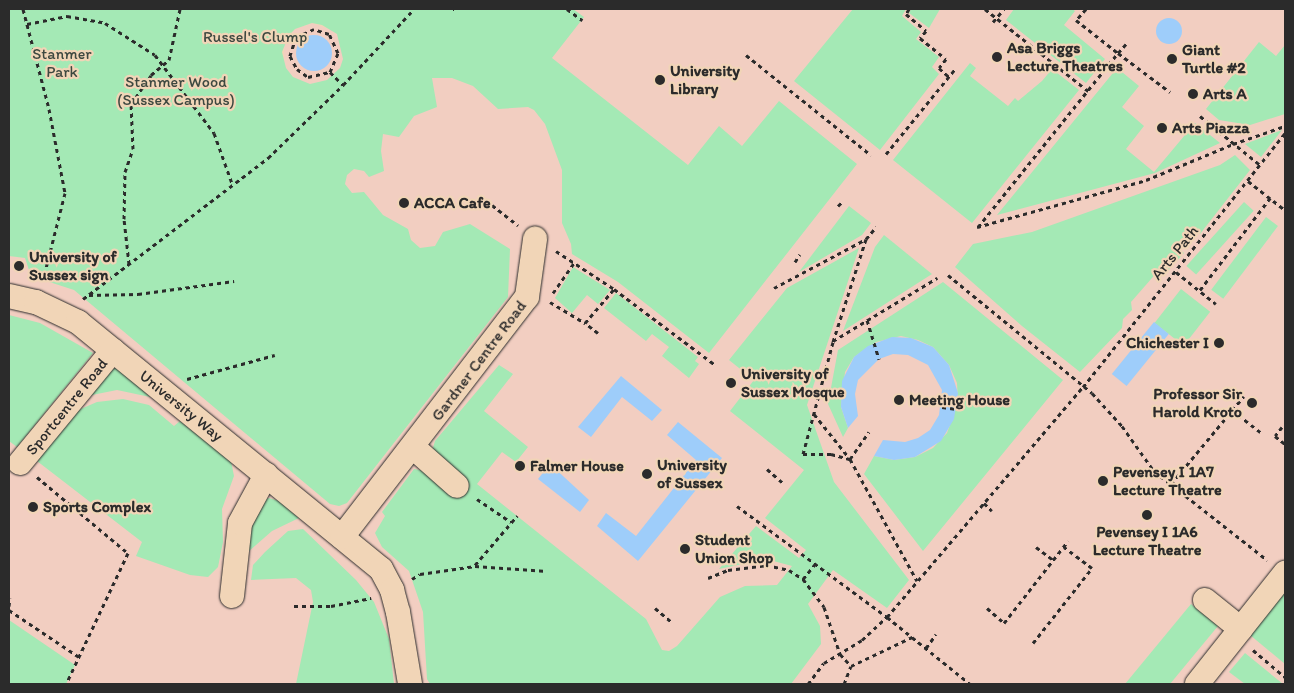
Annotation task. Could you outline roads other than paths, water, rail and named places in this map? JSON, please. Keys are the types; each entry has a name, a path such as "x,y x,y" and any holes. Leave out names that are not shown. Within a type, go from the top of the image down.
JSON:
{"street":[{"name":"Gardner Centre Road","path":"342,537 414,448 527,297 535,239"},
{"name":"University Way","path":"9,296 36,302 62,312 113,350 342,537"},
{"name":"Sportcentre Road","path":"20,463 113,350"},
{"path":"414,448 458,486"},
{"path":"232,596 240,523 266,475"},
{"path":"342,537 381,569 392,590 410,684"},
{"path":"1196,684 1245,638 1285,573"},
{"path":"1205,600 1245,638"}],"water":[{"path":"1169,18 1178,22 1182,31 1178,40 1169,44 1160,40 1156,31 1160,22"},
{"path":"314,35 321,36 327,40 331,46 331,60 327,66 321,70 314,71 307,70 301,66 297,60 296,53 297,46 301,40 307,36"},
{"path":"1154,322 1169,334 1127,386 1112,374"},
{"path":"892,337 911,338 933,347 949,365 958,393 954,419 941,441 915,457 894,460 874,456 883,440 905,442 918,438 930,430 939,415 942,390 928,365 908,355 893,354 879,359 858,380 855,394 858,416 848,428 841,407 842,381 854,357 868,346"},
{"path":"621,376 662,410 652,421 622,397 591,437 578,427"},
{"path":"678,422 722,458 638,561 597,526 606,513 636,536 696,460 667,435"},
{"path":"550,464 589,500 580,512 538,479"}],"place":[{"name":"Asa Briggs Lecture Theatres","path":"997,57"},
{"name":"Giant Turtle #2","path":"1172,59"},
{"name":"University Library","path":"660,80"},
{"name":"Arts A","path":"1193,94"},
{"name":"Arts Piazza","path":"1162,128"},
{"name":"ACCA Cafe","path":"404,203"},
{"name":"University of Sussex sign","path":"19,266"},
{"name":"Chichester I","path":"1219,343"},
{"name":"University of Sussex Mosque","path":"731,383"},
{"name":"Meeting House","path":"899,400"},
{"name":"Professor Sir Harold Kroto","path":"1252,403"},
{"name":"Falmer House","path":"520,466"},
{"name":"University of Sussex","path":"647,474"},
{"name":"Pevensey I 1A7 Lecture Theatre","path":"1103,481"},
{"name":"Sports Complex","path":"33,507"},
{"name":"Pevensey I 1A6 Lecture Theatre","path":"1147,515"},
{"name":"Student Union Shop","path":"685,549"}],"park label":[{"name":"Russel's Clump","path":"255,37"},
{"name":"Stanmer Park","path":"62,63"},
{"name":"Stanmer Wood (Sussex Campus)","path":"176,91"}]}
